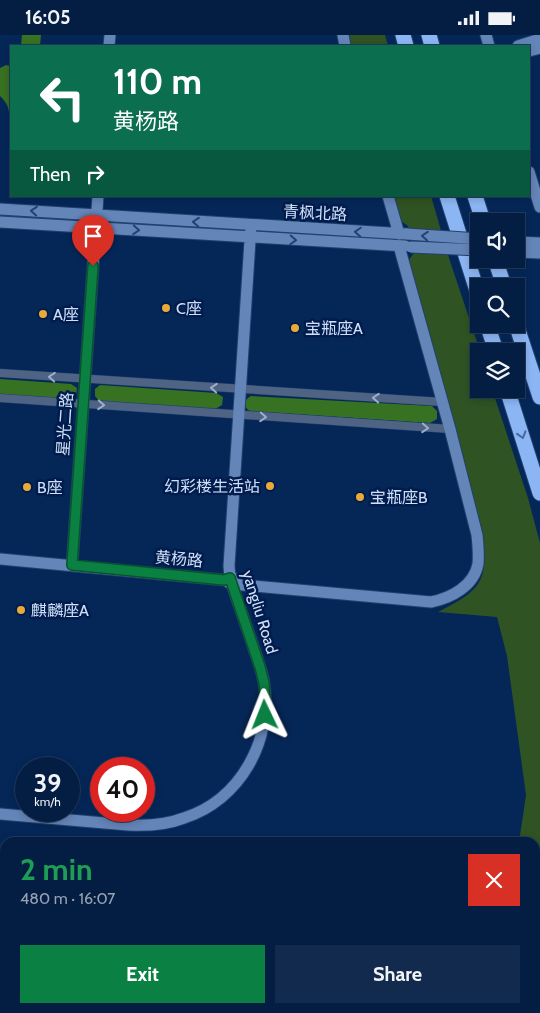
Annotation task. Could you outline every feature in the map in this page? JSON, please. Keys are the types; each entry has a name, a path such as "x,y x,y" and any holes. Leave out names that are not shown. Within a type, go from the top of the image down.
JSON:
{"highway":[{"path":"448,197 473,278"},
{"path":"475,197 480,213"},
{"path":"519,333 540,397"},
{"path":"511,398 540,493"}],"street":[{"path":"521,45 540,39"},
{"path":"530,176 540,207"},
{"name":"星光二路","path":"72,565 98,197"},
{"path":"388,197 403,234"},
{"name":"青枫北路","path":"0,209 470,238"},
{"name":"青枫北路","path":"0,222 470,250"},
{"name":"yangliu Road","path":"80,815 128,819 157,819 170,817 194,808 216,794 228,783 241,765 251,745 259,715 258,683 222,556 236,415 248,225"},
{"path":"525,242 540,243"},
{"path":"0,398 450,429 405,246"},
{"path":"525,252 540,253"},
{"path":"0,373 442,402"},
{"name":"黄杨路","path":"0,559 229,581 444,598 465,587 473,577 478,565 477,535 450,429"},
{"name":"yangliu Road","path":"0,814 128,825 158,824 195,814 220,799 231,788 250,763 258,746 263,731 265,707 264,683 260,667 229,581"},
{"path":"0,808 15,809"}],"green space":[{"path":"22,35 41,35 40,45 21,45"},
{"path":"348,35 385,35 388,45 350,45"},
{"path":"6,65 10,66 10,112 0,96 0,68"},
{"path":"393,197 431,197 470,321 470,333 474,333 477,343 470,343 470,398 495,398 528,498 540,543 540,837 520,837 526,795 507,656 497,617 438,612 464,597 479,582 483,573 484,549 482,532 408,261 414,253 408,226 401,221"},
{"path":"0,379 71,384 77,388 76,395 70,399 0,394"},
{"path":"100,385 216,393 223,397 222,405 215,409 99,401 95,396 95,389"},
{"path":"251,396 432,406 437,411 437,419 430,423 250,411 246,408 245,404 246,399"}],"place":[{"name":"C座","path":"166,308"},
{"name":"A座","path":"43,314"},
{"name":"宝瓶座A","path":"295,328"},
{"name":"幻彩楼生活站","path":"270,486"},
{"name":"B座","path":"27,487"},
{"name":"宝瓶座B","path":"360,497"},
{"name":"麒麟座A","path":"21,610"}],"route":[{"path":"93,266 72,565 224,580 230,578 260,667 264,683 265,715"}]}
